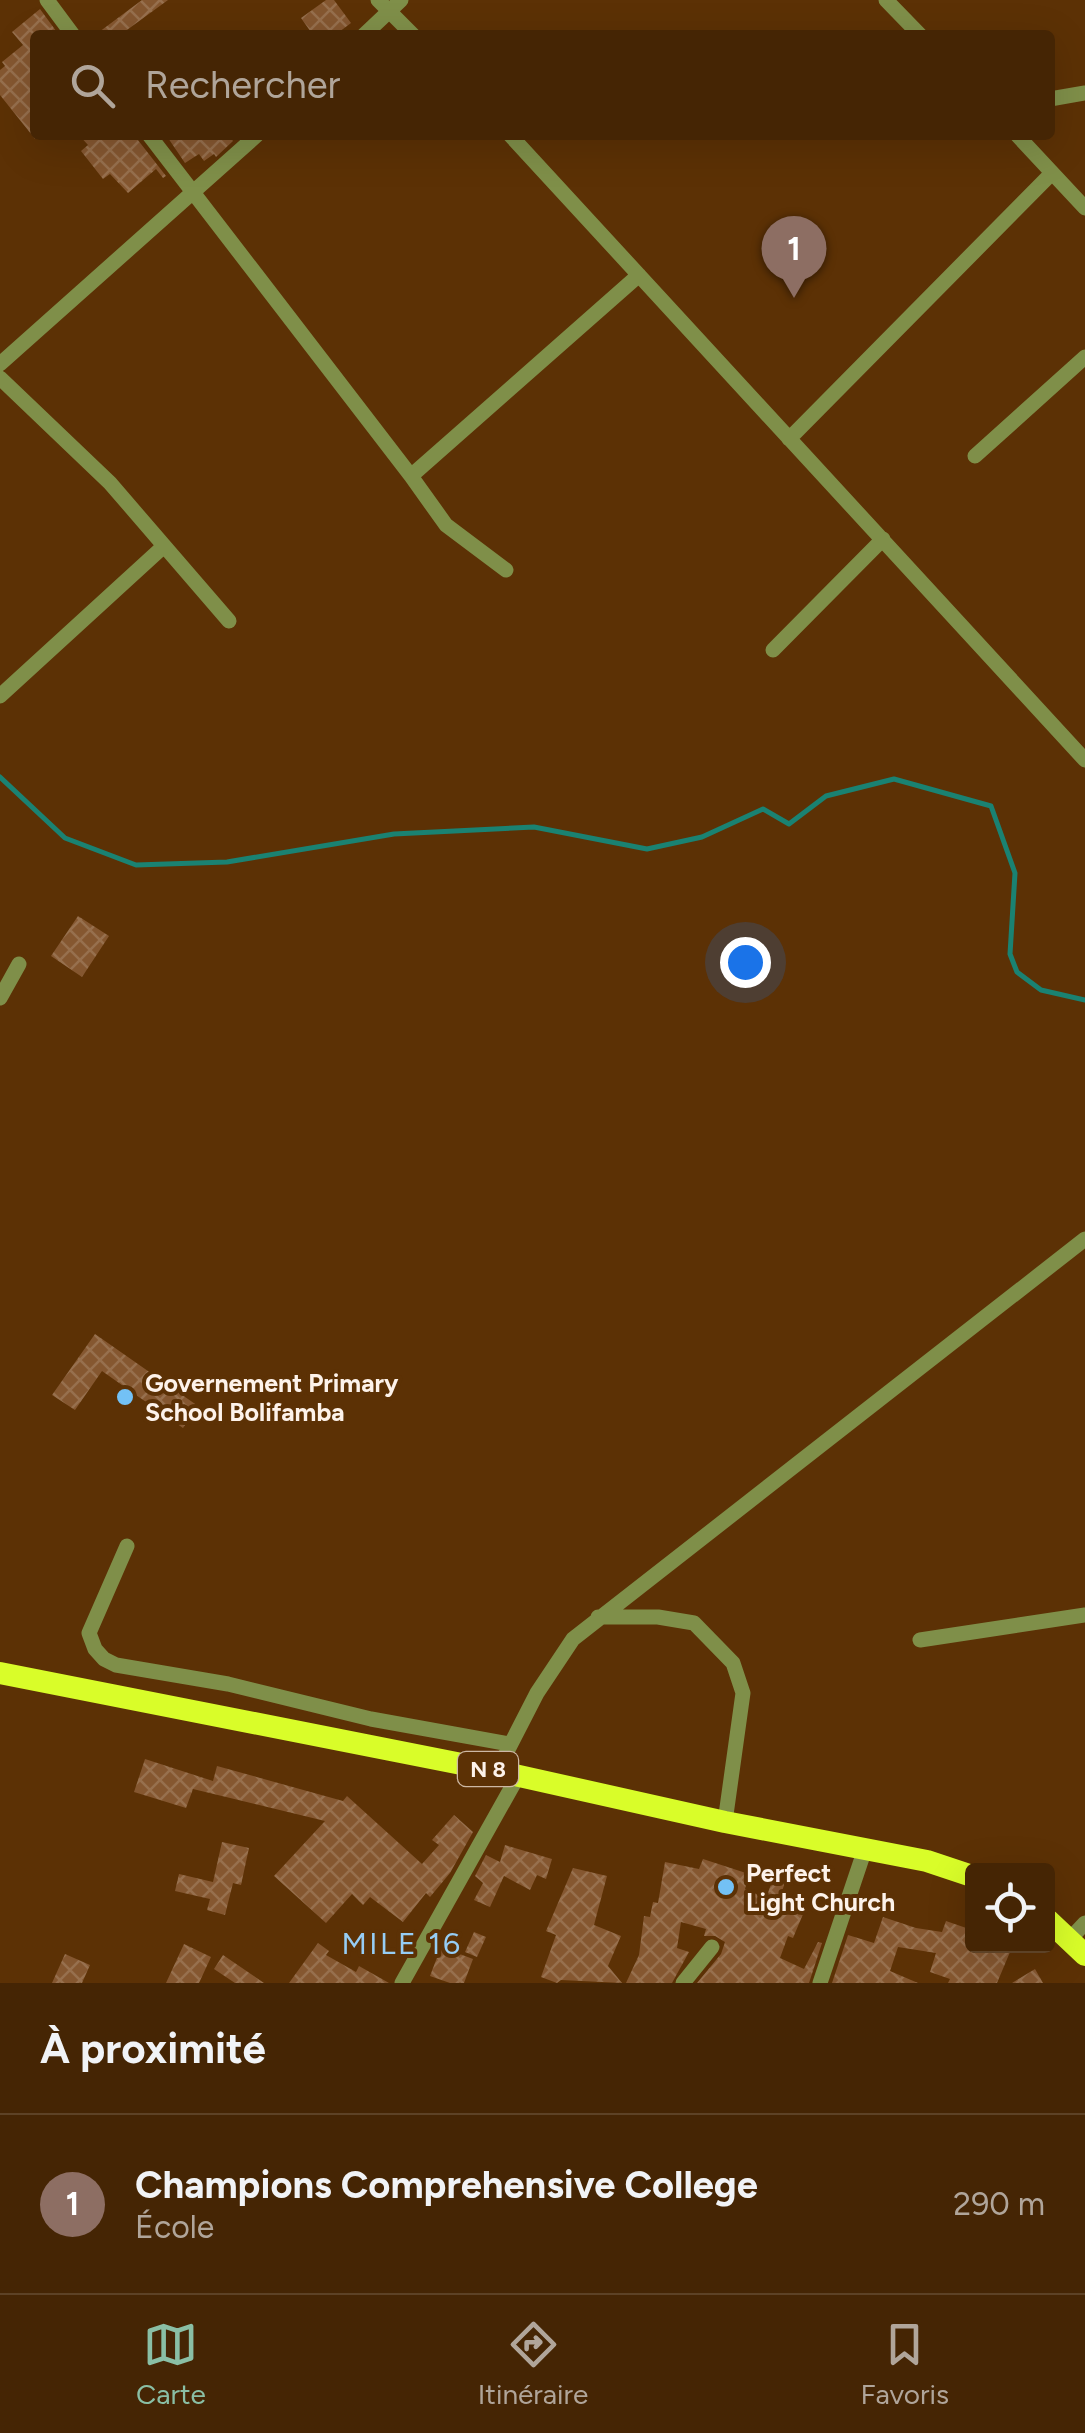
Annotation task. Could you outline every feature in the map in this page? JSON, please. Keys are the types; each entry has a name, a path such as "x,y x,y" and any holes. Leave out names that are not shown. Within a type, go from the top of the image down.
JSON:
{"highway":[{"name":"N 8","path":"0,1674 507,1773 725,1822 928,1861 965,1874"},
{"path":"1055,1924 1080,1939"}],"street":[{"path":"47,0 70,30"},
{"path":"367,30 383,6 402,0"},
{"path":"886,0 915,30"},
{"path":"383,6 408,30"},
{"path":"1055,98 1085,93"},
{"path":"153,140 446,525 506,570"},
{"path":"0,364 252,140"},
{"path":"515,140 1085,760"},
{"path":"1021,140 1085,208"},
{"path":"789,439 1052,173"},
{"path":"411,476 639,275"},
{"path":"976,456 1085,358"},
{"path":"0,378 96,469 229,621"},
{"path":"773,650 883,539"},
{"path":"0,696 164,546"},
{"path":"0,998 18,964"},
{"path":"402,1983 507,1773 510,1744 563,1652 598,1618 1085,1239"},
{"path":"127,1546 89,1633 104,1659 116,1665 228,1684 371,1719 510,1744"},
{"path":"920,1640 1085,1615"},
{"path":"598,1618 658,1617 694,1623 734,1663 743,1693 725,1822"},
{"path":"820,1983 865,1849"},
{"path":"683,1983 712,1947"}],"building":[{"path":"142,0 168,0 127,30 102,30"},
{"path":"326,0 334,0 351,23 342,30 309,30 301,18"},
{"path":"40,9 55,30 30,30 30,133 0,95 0,70 5,66 2,62 23,45 12,32"},
{"path":"84,140 138,140 166,176 163,178 156,169 128,193 110,174 103,179 81,151 88,145"},
{"path":"169,140 233,141 216,157 214,154 204,161 199,154 185,163"},
{"path":"78,916 109,936 82,977 51,956"},
{"path":"95,1334 198,1406 183,1428 102,1371 75,1410 52,1395"},
{"path":"145,1759 213,1781 217,1766 343,1801 347,1796 422,1864 439,1845 432,1840 454,1815 473,1832 450,1873 430,1897 426,1893 403,1922 370,1897 363,1905 352,1894 326,1923 274,1876 325,1821 193,1789 186,1808 134,1792"},
{"path":"222,1842 249,1848 241,1885 233,1883 225,1915 207,1910 210,1899 175,1891 179,1874 213,1882"},
{"path":"505,1845 552,1859 546,1879 537,1875 530,1890 504,1876 490,1907 474,1900 483,1883 475,1876 486,1855 500,1862"},
{"path":"703,1859 749,1874 745,1889 766,1898 773,1879 785,1883 780,1896 806,1907 780,1958 804,1969 818,1942 822,1943 809,1983 697,1983 721,1954 725,1942 715,1936 704,1936 706,1929 681,1922 677,1948 689,1952 672,1983 626,1983 639,1955 644,1916 650,1917 653,1902 658,1903 665,1862 699,1869"},
{"path":"573,1868 607,1876 594,1925 621,1936 608,1966 622,1983 557,1983 541,1977 556,1935 546,1931"},
{"path":"883,1917 942,1932 946,1921 965,1928 965,1953 1010,1953 997,1983 948,1983 950,1979 930,1972 936,1953 898,1947 890,1971 918,1983 832,1983 848,1935 874,1943"},
{"path":"474,1932 486,1937 477,1957 465,1952"},
{"path":"318,1943 329,1951 326,1955 356,1972 359,1966 389,1983 289,1983"},
{"path":"184,1944 211,1957 199,1983 166,1983"},
{"path":"441,1947 473,1959 464,1983 430,1976"},
{"path":"65,1954 90,1965 82,1983 52,1983"},
{"path":"223,1955 264,1983 235,1983 214,1969"},
{"path":"1035,1969 1043,1983 1012,1983"}],"waterway":[{"path":"0,777 65,838 136,865 227,862 394,834 534,827 647,849 702,837 763,809 789,824 826,796 894,779 991,806 1015,873 1010,954 1017,972 1041,990 1085,1000"}],"place":[{"name":"Champions Comprehensive College","path":"794,298"},
{"name":"Governement Primary School Bolifamba","path":"125,1397"},
{"name":"Perfect Light Church","path":"726,1887"}],"district":[{"name":"MILE 16","path":"402,1944"}]}
